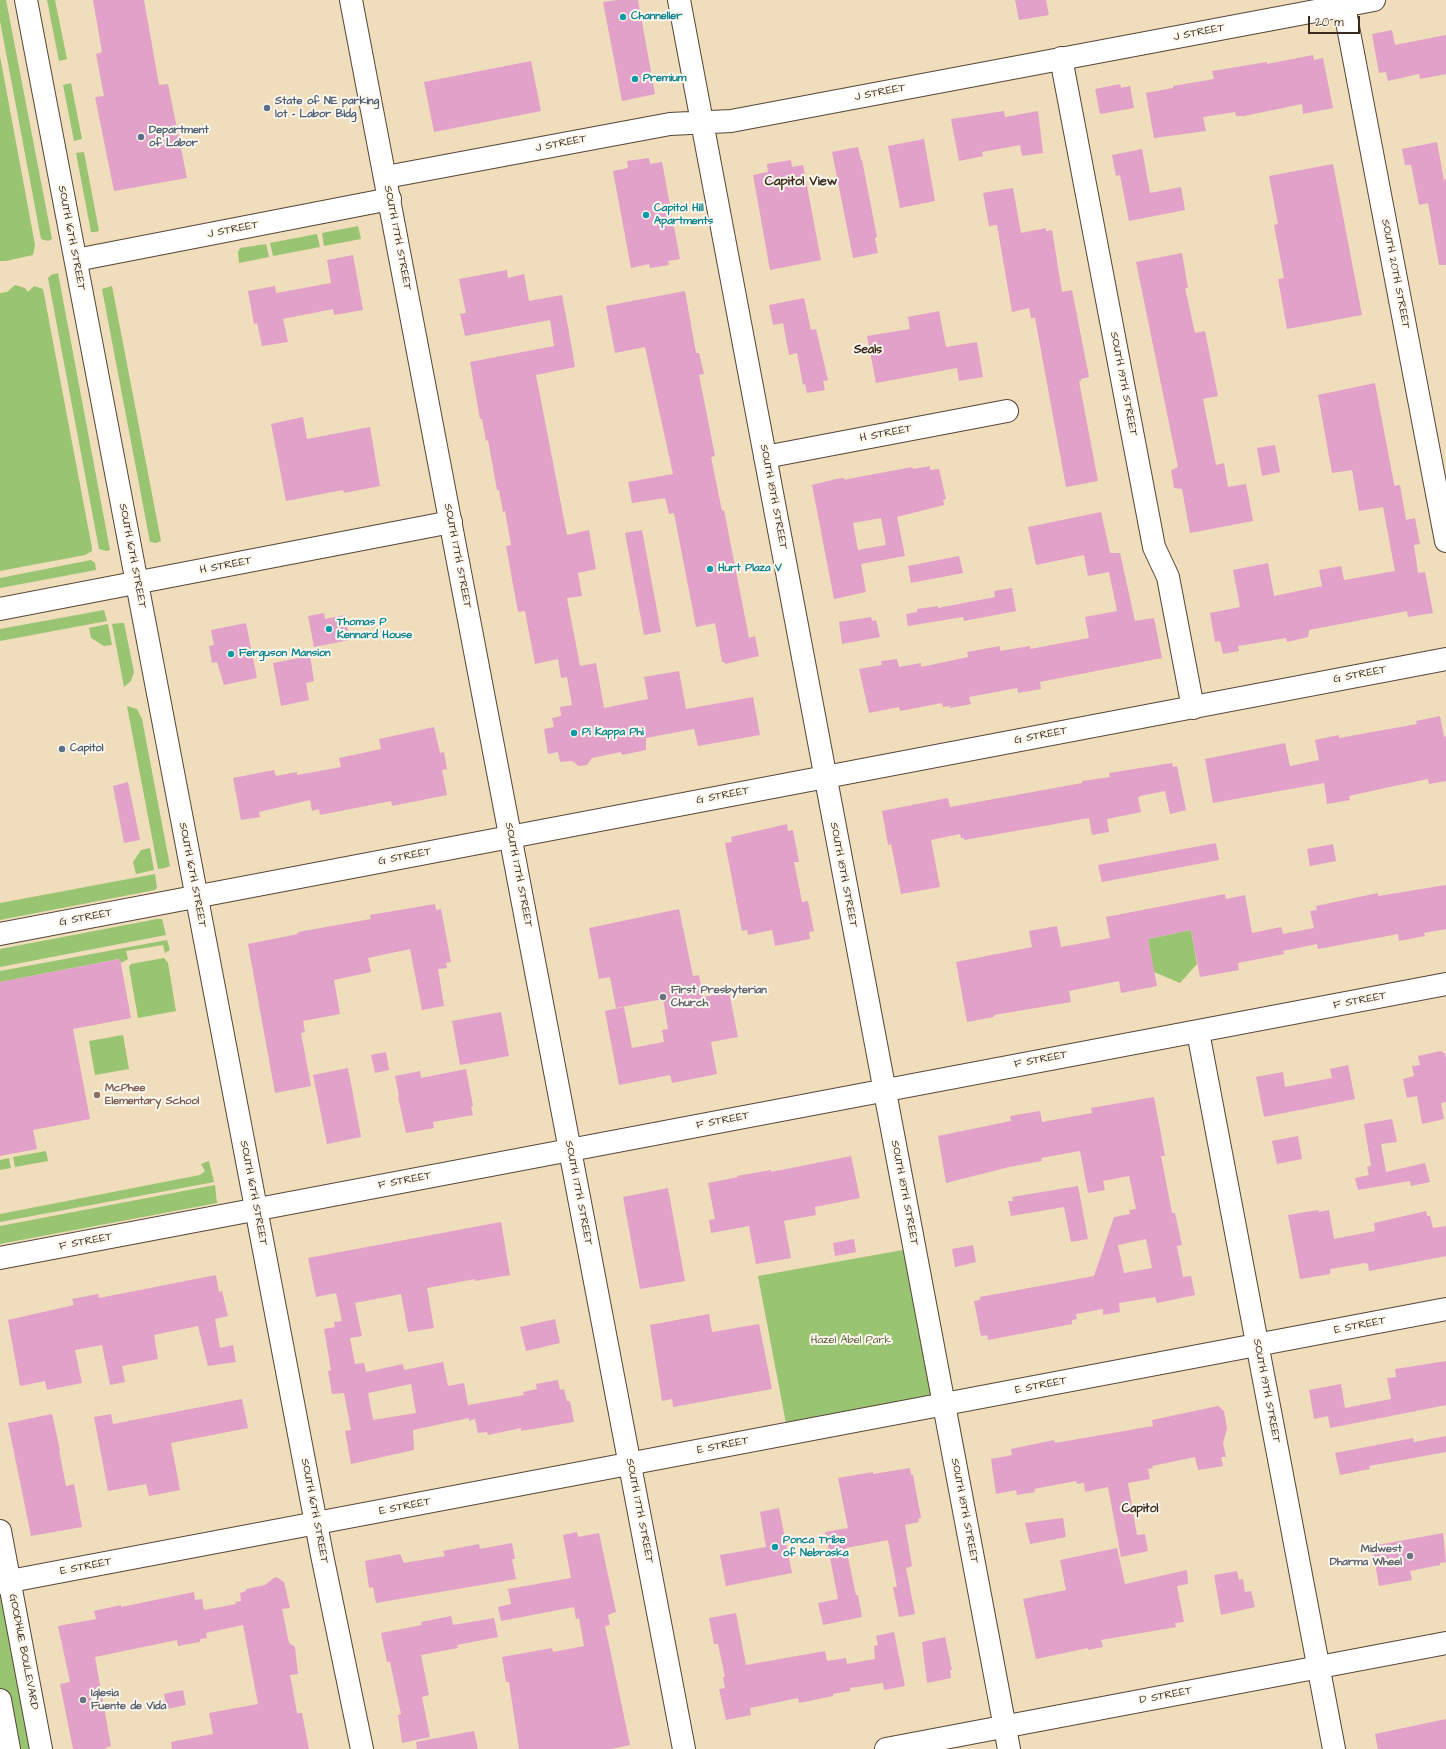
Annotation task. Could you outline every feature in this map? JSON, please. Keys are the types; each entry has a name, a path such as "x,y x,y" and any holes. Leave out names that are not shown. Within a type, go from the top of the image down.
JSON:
{"street":[{"name":"SOUTH 16TH STREET","path":"26,0 316,1523 362,1749"},
{"name":"SOUTH 17TH STREET","path":"352,0 684,1749"},
{"name":"SOUTH 18TH STREET","path":"679,0 1009,1749"},
{"name":"J STREET","path":"386,177 670,124 731,121 1061,58 1318,5 1344,6 1374,0"},
{"name":"SOUTH 20TH STREET","path":"1344,6 1446,541"},
{"name":"SOUTH 19TH STREET","path":"1061,58 1154,547 1168,577 1193,708"},
{"name":"J STREET","path":"76,260 390,199"},
{"name":"H STREET","path":"765,457 1008,411"},
{"name":"H STREET","path":"0,608 451,522"},
{"name":"G STREET","path":"0,934 1446,659"},
{"name":"F STREET","path":"0,1258 1446,984"},
{"name":"SOUTH 19TH STREET","path":"1198,1032 1334,1749"},
{"name":"E STREET","path":"5,1582 1446,1309"},
{"name":"GOODHUE BOULEVARD","path":"0,1530 5,1582 41,1749"},
{"name":"D STREET","path":"886,1749 1446,1643"},
{"path":"0,1700 9,1749"}],"green space":[{"path":"0,0 6,0 52,239 48,241 41,239 0,21"},
{"path":"47,0 55,0 67,59 59,61"},
{"path":"0,56 35,245 33,255 6,261 0,261"},
{"path":"71,83 82,139 74,141 63,85"},
{"path":"84,152 99,231 95,232 91,232 76,153"},
{"path":"358,226 361,239 324,246 322,233"},
{"path":"317,234 320,247 273,256 270,243"},
{"path":"266,244 269,257 239,263 238,252 240,248"},
{"path":"58,273 110,550 106,551 99,549 48,278 51,275"},
{"path":"15,285 25,288 28,292 34,286 43,289 92,551 85,555 0,571 0,293 7,292"},
{"path":"112,286 161,541 156,543 150,542 102,289"},
{"path":"91,560 95,563 96,570 0,588 0,578"},
{"path":"104,610 107,621 0,641 0,629"},
{"path":"124,623 134,672 131,681 124,687 112,624"},
{"path":"108,624 112,645 104,646 91,638 89,628"},
{"path":"127,706 137,709 142,719 170,866 165,868 158,869"},
{"path":"150,848 154,870 136,874 133,862 141,850"},
{"path":"155,874 157,888 155,890 0,920 0,903"},
{"path":"162,919 166,935 0,967 0,949"},
{"path":"1191,930 1197,964 1180,983 1154,972 1148,939"},
{"path":"167,940 170,950 165,953 163,945 126,951 128,959 121,963 119,959 0,982 0,971"},
{"path":"164,958 168,963 176,1011 138,1018 129,967 131,964"},
{"path":"123,1035 129,1069 95,1075 89,1041"},
{"path":"46,1151 48,1161 15,1167 13,1157"},
{"path":"9,1158 11,1168 0,1170 0,1160"},
{"path":"209,1161 214,1182 0,1222 0,1214 200,1175 205,1171 201,1164"},
{"path":"215,1185 217,1203 0,1244 0,1226"},
{"name":"Hazel Abel Park","path":"914,1248 943,1405 788,1434 758,1276"},
{"path":"0,1531 41,1749 9,1749 0,1700"}],"building":[{"path":"93,0 144,0 159,85 168,84 187,178 114,191 95,97 104,96 96,54 102,52"},
{"path":"638,0 655,94 622,101 603,2"},
{"path":"1015,0 1046,0 1049,15 1019,20"},
{"path":"1392,30 1395,45 1446,35 1446,74 1420,79 1419,74 1388,81 1386,72 1379,73 1372,34"},
{"path":"1313,55 1314,60 1323,58 1333,108 1303,114 1302,104 1244,116 1236,116 1235,112 1203,117 1206,131 1154,138 1146,93 1173,88 1173,86 1214,79 1212,71 1267,62 1267,64"},
{"path":"531,61 541,111 434,132 424,82"},
{"path":"1120,84 1121,88 1130,86 1134,108 1100,114 1095,89"},
{"path":"1004,111 1005,117 1038,111 1043,153 1022,156 1020,145 982,152 983,156 959,161 951,119"},
{"path":"924,139 935,201 900,208 888,146"},
{"path":"1437,142 1444,180 1446,179 1446,265 1439,265 1428,203 1419,205 1411,165 1405,165 1402,149"},
{"path":"858,147 862,160 877,237 875,238 878,253 853,258 832,152"},
{"path":"1142,149 1150,193 1181,187 1185,210 1129,221 1120,175 1116,176 1112,155"},
{"name":"Capitol Hill Apartments","path":"649,158 650,164 662,162 680,259 668,261 669,265 650,268 649,264 631,268 613,171 628,168 627,161"},
{"path":"791,160 792,167 803,165 821,260 770,270 753,175 768,172 767,164"},
{"path":"1333,164 1362,315 1287,329 1278,279 1284,278 1274,225 1278,224 1269,176"},
{"path":"1013,188 1021,233 1046,228 1046,231 1052,230 1062,292 1072,290 1089,377 1079,381 1098,481 1066,487 1035,318 1031,318 1029,308 1012,312 997,225 989,226 983,193"},
{"path":"1182,253 1188,288 1185,288 1195,333 1205,331 1218,396 1203,399 1216,465 1224,463 1228,487 1246,484 1253,521 1190,533 1182,489 1174,488 1171,470 1178,467 1136,262"},
{"path":"353,255 363,310 334,315 333,309 283,319 288,342 262,346 257,323 254,324 248,291 275,286 276,293 331,283 327,260"},
{"path":"507,270 508,278 524,274 529,301 562,295 569,332 575,367 536,375 567,535 589,530 596,569 578,573 582,596 567,598 580,666 596,663 604,708 648,699 644,677 679,671 686,709 753,697 760,735 698,746 694,729 646,738 646,750 622,755 621,752 592,758 587,765 579,766 572,761 560,762 558,752 548,754 544,729 554,727 552,718 561,716 560,707 572,705 567,677 561,678 558,659 535,664 525,611 518,612 506,546 511,545 505,511 503,512 499,490 497,490 488,440 486,441 482,419 480,419 470,362 554,346 550,320 465,336 460,314 466,313 459,279"},
{"path":"685,291 696,353 699,353 704,374 699,375 715,456 711,457 722,511 724,510 749,638 755,636 759,656 725,664 722,662 715,623 696,627 674,513 669,514 665,498 632,503 628,482 673,474 645,347 615,353 606,306"},
{"path":"804,298 811,330 816,329 828,380 823,381 825,390 807,393 805,384 803,385 797,353 789,355 783,323 773,325 769,305"},
{"path":"939,311 946,347 977,342 983,377 959,381 957,368 876,383 867,336 910,329 908,317"},
{"path":"1375,383 1394,484 1395,486 1400,485 1406,520 1415,518 1420,544 1414,545 1418,573 1425,572 1433,613 1408,617 1407,611 1309,630 1308,637 1287,642 1286,638 1238,646 1239,651 1223,654 1220,641 1215,642 1210,613 1240,607 1233,570 1268,563 1274,596 1322,586 1319,570 1341,566 1344,580 1395,571 1383,507 1359,511 1352,470 1332,473 1318,395"},
{"path":"303,417 307,439 370,427 380,486 344,493 343,490 286,501 271,424"},
{"path":"1275,445 1280,472 1262,476 1257,448"},
{"path":"930,466 930,470 939,469 946,499 943,500 944,505 897,517 905,556 861,564 866,592 834,599 812,485 836,479 844,478 845,480 912,467 913,469","holes":["881,518 886,545 858,550 853,523"]},
{"path":"1101,512 1110,553 1120,553 1135,621 1154,618 1162,658 1040,682 1041,689 1018,693 1017,688 969,697 971,704 950,708 950,706 943,707 942,703 900,711 899,707 869,713 859,669 882,665 881,661 897,659 899,667 921,663 921,667 968,657 967,652 1000,646 1000,651 1030,646 1030,649 1089,638 1085,617 1117,611 1109,572 1088,576 1084,555 1036,565 1028,527"},
{"path":"642,530 661,632 644,635 625,533"},
{"path":"959,556 963,573 911,583 908,566"},
{"path":"1012,588 1016,611 964,621 963,617 908,626 906,614 917,612 917,609 938,606 938,608 995,597 994,591"},
{"name":"Thomas P Kennard House","path":"324,613 325,619 345,615 350,640 314,647 308,616"},
{"path":"871,617 872,621 876,620 880,637 842,644 839,622"},
{"name":"Ferguson Mansion","path":"246,623 257,678 224,685 217,662 212,663 209,646 214,645 211,630"},
{"path":"310,656 314,681 306,683 309,700 281,706 273,663"},
{"path":"1440,716 1444,737 1446,736 1446,781 1429,784 1428,779 1349,796 1350,800 1327,804 1324,783 1213,803 1205,759 1285,743 1290,766 1319,760 1315,740 1339,735 1339,738 1417,724 1416,721"},
{"path":"434,727 440,753 444,752 447,769 442,770 447,795 392,806 391,801 320,815 319,809 312,811 310,800 259,812 260,817 241,820 233,778 274,770 276,776 297,772 297,775 341,767 339,758 381,749 379,739"},
{"path":"1172,763 1173,767 1177,766 1186,810 1170,814 1165,791 1140,796 1138,798 1141,812 1107,819 1109,832 1092,835 1089,818 964,840 964,838 961,838 960,834 931,840 940,887 901,894 891,844 888,845 882,811 948,798 950,807 1082,783 1082,781 1110,777 1109,773"},
{"path":"128,782 140,840 124,843 113,786"},
{"path":"787,824 788,831 793,830 799,862 794,862 802,902 808,901 814,931 809,932 810,939 775,946 772,930 748,935 747,930 742,931 725,843 732,842 731,837"},
{"path":"1216,843 1219,860 1102,882 1098,865"},
{"path":"1333,844 1336,861 1310,866 1307,849"},
{"path":"1446,885 1446,929 1424,933 1425,936 1399,941 1398,934 1318,949 1317,944 1283,951 1284,954 1238,963 1239,970 1200,977 1191,930 1148,939 1157,986 1121,993 1119,981 1069,991 1071,1002 994,1015 994,1017 967,1022 956,962 1032,947 1029,931 1057,926 1061,947 1110,938 1106,917 1225,894 1226,899 1245,895 1252,933 1281,927 1283,934 1314,928 1310,911 1317,910 1316,906 1378,893 1378,896"},
{"path":"435,904 436,910 441,909 451,962 446,963 447,968 438,969 444,1006 422,1010 410,949 368,958 371,972 334,980 340,1014 303,1021 305,1032 301,1033 311,1086 275,1093 248,944 298,934 298,932 371,919 370,915"},
{"name":"First Presbyterian Church","path":"679,909 693,976 699,975 703,997 729,992 738,1037 711,1042 717,1074 672,1083 670,1075 619,1085 605,1011 624,1007 632,1048 664,1042 662,1030 668,1029 663,999 616,1008 610,977 599,979 589,928"},
{"name":"McPhee Elementary School","path":"120,959 131,1018 73,1029 90,1119 33,1130 37,1149 0,1156 0,982"},
{"path":"501,1012 509,1056 460,1065 452,1021"},
{"path":"1441,1051 1445,1054 1446,1058 1446,1102 1441,1103 1444,1119 1422,1124 1417,1096 1407,1098 1403,1079 1414,1076 1412,1066 1420,1065 1418,1056"},
{"path":"386,1052 389,1070 375,1073 371,1055"},
{"path":"1348,1065 1355,1099 1264,1117 1256,1077 1283,1072 1285,1087 1332,1078 1330,1069"},
{"path":"348,1068 361,1137 327,1144 313,1075"},
{"path":"466,1069 473,1106 471,1107 473,1115 433,1122 434,1128 406,1133 395,1076 420,1071 421,1078"},
{"path":"1154,1097 1165,1156 1161,1156 1172,1213 1175,1213 1182,1245 1177,1246 1183,1277 1191,1276 1195,1295 1157,1303 1155,1297 1119,1303 1120,1312 1103,1315 1103,1309 1076,1314 1077,1319 1072,1320 1072,1324 988,1340 987,1335 981,1336 974,1301 980,1300 980,1297 1094,1276 1114,1217 1130,1214 1129,1210 1136,1209 1129,1176 1103,1181 1105,1190 1088,1193 1080,1151 1041,1158 1042,1161 1009,1167 946,1183 938,1136 1011,1121 1010,1116 1040,1111 1042,1122 1092,1113 1091,1108","holes":["1146,1239 1152,1268 1124,1273 1118,1245"]},
{"path":"1392,1119 1397,1142 1381,1144 1386,1172 1425,1163 1430,1182 1411,1186 1410,1181 1358,1190 1355,1178 1369,1175 1367,1167 1371,1166 1364,1124"},
{"path":"1298,1136 1302,1159 1277,1164 1272,1141"},
{"path":"851,1156 860,1198 815,1207 816,1215 784,1221 791,1258 756,1264 749,1226 711,1233 709,1220 715,1219 708,1183 738,1177 737,1176 771,1170 771,1172"},
{"path":"1078,1186 1088,1239 1071,1242 1064,1207 1011,1216 1008,1201 1013,1201 1012,1197"},
{"path":"668,1188 685,1281 640,1289 623,1197"},
{"path":"1318,1210 1319,1212 1329,1210 1334,1239 1375,1231 1374,1223 1426,1211 1427,1216 1430,1216 1433,1228 1446,1226 1446,1256 1369,1271 1368,1264 1365,1263 1330,1269 1330,1274 1300,1279 1288,1215"},
{"path":"501,1222 510,1275 475,1281 475,1279 427,1288 434,1328 408,1332 401,1294 355,1303 362,1336 350,1338 355,1364 364,1363 366,1372 403,1364 404,1370 443,1362 448,1386 464,1383 468,1405 524,1395 523,1392 537,1389 536,1384 558,1380 560,1390 564,1389 567,1401 570,1401 574,1422 521,1431 521,1428 488,1435 487,1432 478,1433 475,1419 469,1421 469,1418 413,1430 414,1450 351,1464 345,1431 351,1430 344,1393 332,1394 328,1371 331,1370 324,1329 335,1327 334,1322 342,1321 336,1293 316,1297 308,1258","holes":["411,1384 416,1413 373,1420 368,1393"]},
{"path":"854,1239 856,1252 835,1256 833,1243"},
{"path":"973,1245 976,1262 955,1267 952,1249"},
{"path":"216,1275 219,1292 222,1291 228,1316 215,1319 220,1348 233,1345 236,1362 208,1366 198,1326 154,1335 158,1359 122,1366 125,1382 110,1385 102,1345 75,1350 82,1383 47,1390 45,1381 20,1386 8,1320 74,1305 72,1299 98,1294 99,1298"},
{"path":"709,1314 712,1332 759,1324 772,1389 673,1407 672,1399 662,1401 650,1325"},
{"path":"555,1319 560,1343 526,1351 520,1327"},
{"path":"1446,1361 1446,1405 1330,1428 1328,1416 1314,1419 1309,1390 1341,1384 1345,1408 1391,1399 1387,1378 1396,1377 1395,1369"},
{"path":"242,1399 248,1428 171,1443 180,1490 149,1496 146,1484 108,1491 94,1417 111,1414 113,1424"},
{"path":"1218,1406 1224,1411 1227,1429 1223,1443 1226,1457 1221,1457 1223,1466 1198,1470 1195,1457 1152,1466 1153,1468 1148,1469 1150,1479 1128,1483 1137,1535 1145,1534 1148,1551 1121,1557 1108,1487 1085,1492 1084,1483 1077,1484 1076,1481 1034,1489 1035,1492 1017,1495 1016,1490 996,1494 991,1459 1012,1455 1011,1449 1054,1440 1055,1443 1153,1426 1152,1420"},
{"path":"52,1414 66,1486 74,1484 82,1527 31,1536 8,1423"},
{"path":"1446,1436 1446,1452 1369,1466 1370,1469 1340,1475 1335,1453 1413,1438 1414,1442"},
{"path":"910,1468 911,1475 913,1475 921,1518 918,1519 919,1522 905,1525 912,1566 906,1568 915,1614 899,1617 893,1587 897,1587 888,1540 846,1548 862,1617 823,1625 818,1603 838,1599 825,1532 848,1528 838,1478"},
{"name":"Ponca Tribe of Nebraska","path":"779,1508 792,1573 726,1586 720,1555 766,1547 760,1512"},
{"path":"1063,1518 1066,1537 1030,1544 1025,1523"},
{"path":"577,1532 578,1537 599,1533 616,1612 608,1615 610,1625 605,1626 630,1745 611,1749 519,1749 509,1682 506,1682 502,1657 552,1648 553,1652 584,1646 579,1618 576,1619 574,1607 501,1621 498,1607 511,1604 508,1589 571,1578 563,1535"},
{"name":"Midwest Dharma Wheel","path":"1443,1533 1446,1562 1440,1563 1440,1565 1410,1571 1412,1580 1379,1586 1372,1546"},
{"path":"512,1543 515,1559 512,1559 516,1579 376,1603 373,1587 369,1588 365,1561 400,1554 404,1563 445,1556 443,1551 479,1544 480,1549"},
{"path":"1117,1548 1125,1584 1187,1570 1188,1584 1177,1586 1184,1622 1175,1623 1176,1627 1101,1640 1103,1647 1088,1650 1088,1648 1036,1659 1023,1599 1066,1590 1060,1560"},
{"path":"1237,1571 1239,1580 1243,1579 1245,1592 1251,1591 1255,1607 1221,1615 1214,1575"},
{"path":"275,1577 284,1582 290,1608 282,1609 289,1643 295,1647 298,1674 290,1675 297,1713 302,1713 309,1749 172,1749 171,1742 213,1734 209,1713 258,1704 243,1625 206,1633 207,1638 200,1639 200,1642 178,1646 177,1640 95,1657 111,1746 105,1748 106,1749 73,1749 60,1684 70,1682 58,1626 96,1619 94,1611 194,1592 195,1600 202,1599 204,1610 236,1604 235,1602 241,1601 240,1593 246,1591 246,1589 265,1585"},
{"path":"736,1613 746,1665 825,1651 827,1661 846,1658 847,1664 875,1659 874,1646 878,1645 876,1636 894,1632 905,1686 884,1690 883,1683 850,1688 850,1691 833,1694 833,1696 799,1703 798,1698 750,1708 751,1715 726,1720 719,1689 725,1688 723,1677 725,1677 718,1644 714,1644 709,1618"},
{"path":"451,1616 453,1625 494,1618 498,1637 457,1645 458,1648 421,1655 429,1695 422,1697 430,1737 402,1743 398,1715 401,1714 390,1662 387,1662 381,1633 422,1625 421,1622"},
{"path":"945,1637 952,1670 950,1670 951,1678 927,1683 922,1642"},
{"path":"183,1690 186,1705 167,1709 164,1694"},
{"path":"1446,1719 1446,1749 1378,1749 1375,1734"},
{"path":"474,1731 478,1749 417,1749 416,1742"}],"place":[{"name":"Channeller","path":"623,17"},
{"name":"Premium","path":"635,79"},
{"name":"State of NE parking lot - Labor Bldg","path":"267,108"},
{"name":"Department of Labor","path":"141,137"},
{"name":"Capitol Hill Apartments","path":"646,215"},
{"name":"Hurt Plaza V","path":"710,569"},
{"name":"Thomas P Kennard House","path":"329,629"},
{"name":"Ferguson Mansion","path":"231,654"},
{"name":"Pi Kappa Phi","path":"574,733"},
{"name":"Capitol","path":"62,749"},
{"name":"First Presbyterian Church","path":"663,997"},
{"name":"McPhee Elementary School","path":"97,1095"},
{"name":"Ponca Tribe of Nebraska","path":"775,1547"},
{"name":"Midwest Dharma Wheel","path":"1410,1556"},
{"name":"Iglesia Fuente de Vida","path":"83,1700"}],"district":[{"name":"Capitol View","path":"801,182"},
{"name":"Seals","path":"868,350"},
{"name":"Capitol","path":"1140,1509"}]}
